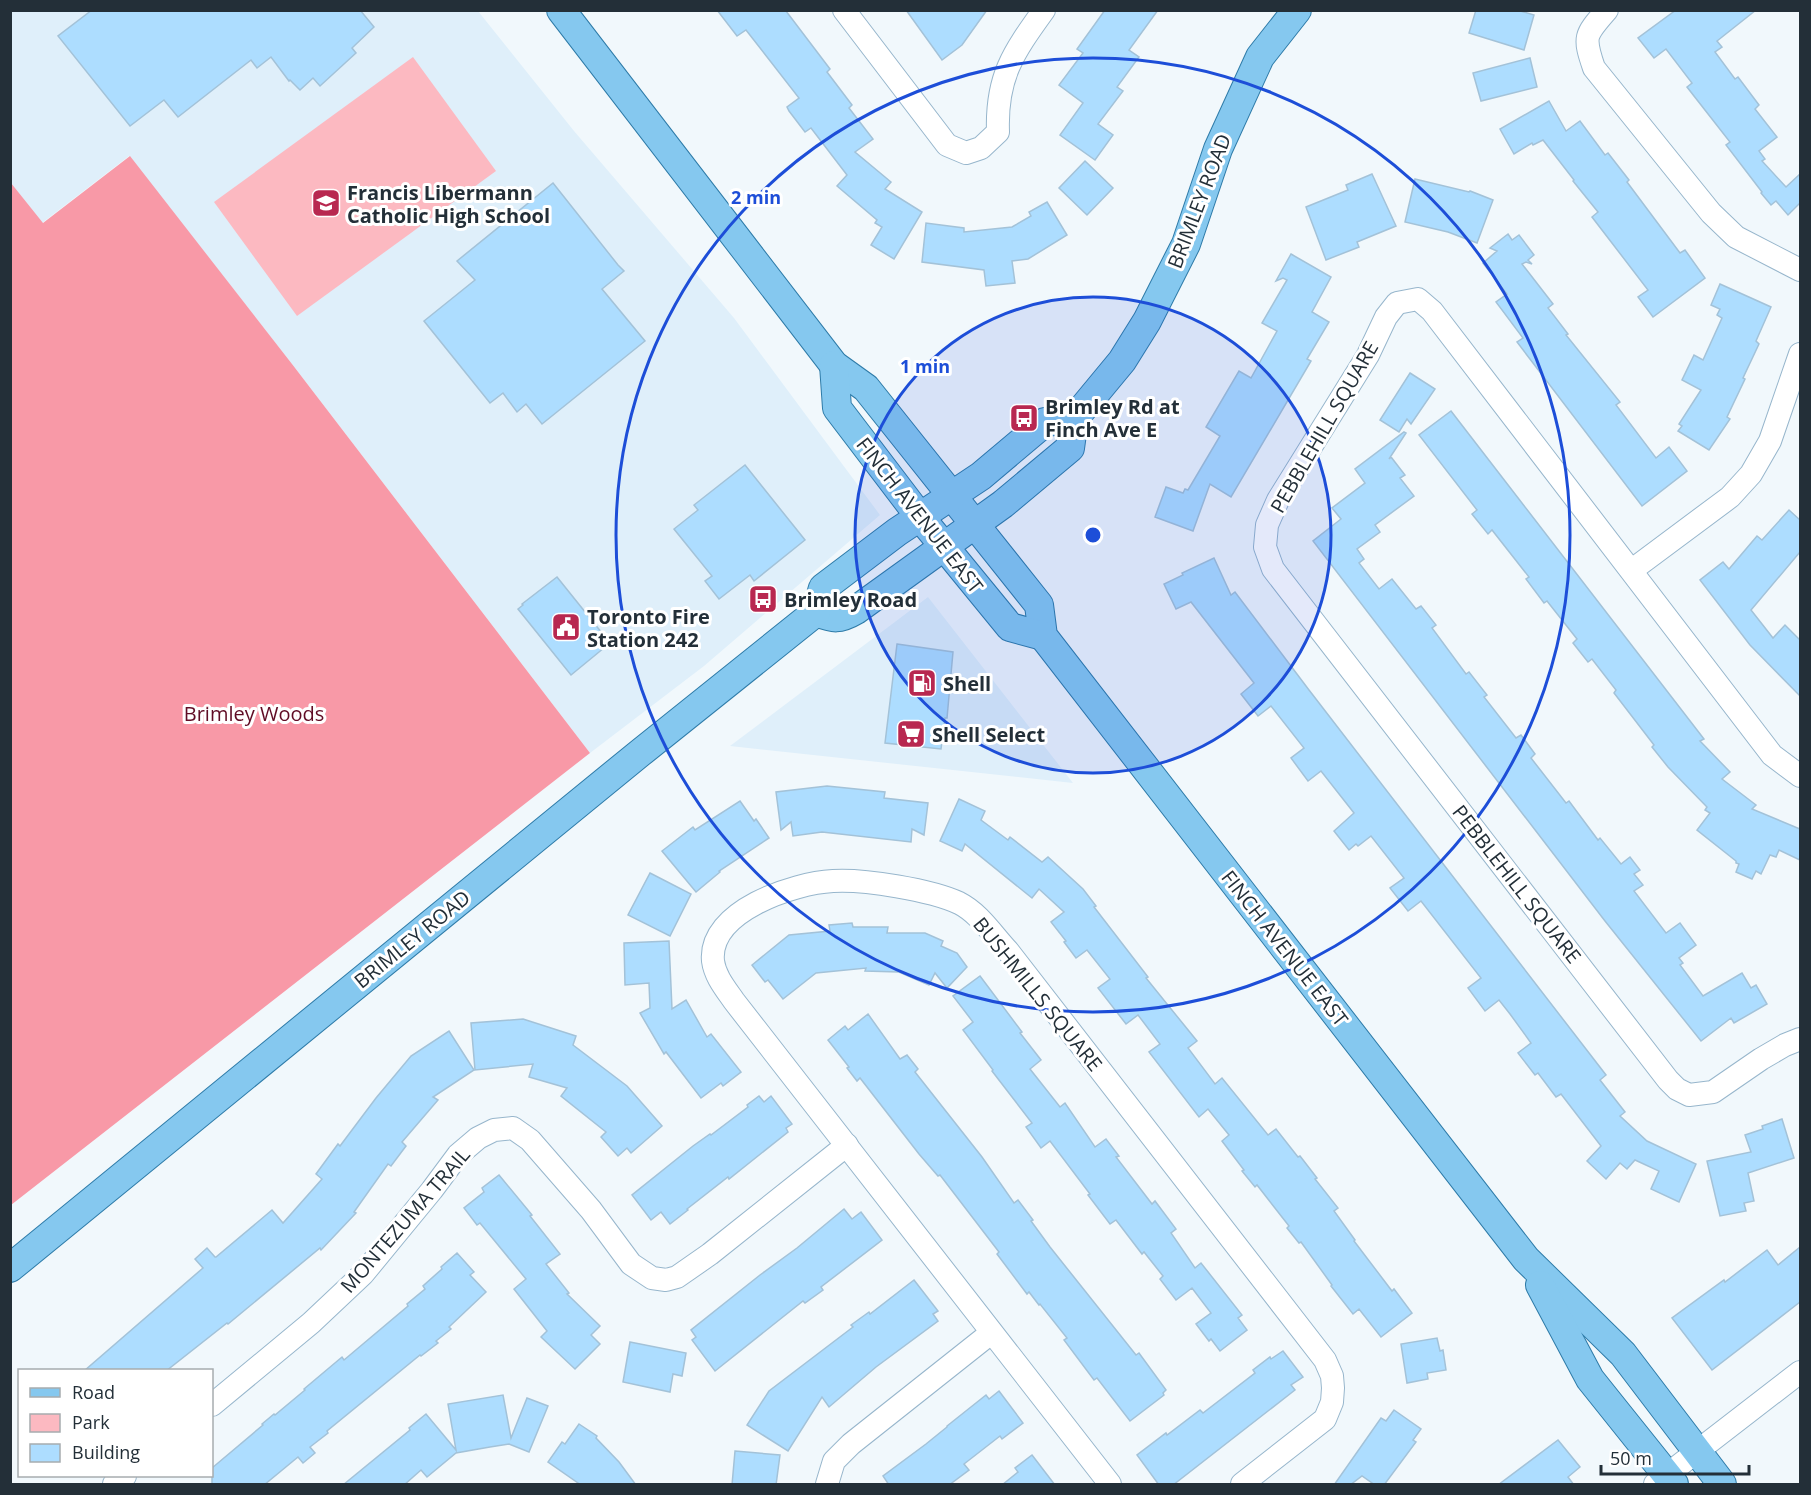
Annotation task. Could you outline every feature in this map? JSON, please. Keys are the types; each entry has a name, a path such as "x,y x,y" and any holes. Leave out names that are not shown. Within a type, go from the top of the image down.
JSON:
{"main road":[{"name":"FINCH AVENUE EAST","path":"561,10 834,366 866,388 1039,605 1043,636 1526,1259 1623,1354 1722,1485"},
{"name":"BRIMLEY ROAD","path":"10,1268 816,612 823,588 897,532 981,476 1045,422 1074,419 1122,362 1147,321 1186,244 1218,149 1260,57 1297,10"},
{"name":"FINCH AVENUE EAST","path":"834,366 837,408 920,517 1010,627 1043,636"},
{"path":"816,612 832,618 844,617 1003,504 1070,448 1074,419"},
{"name":"FINCH AVENUE EAST","path":"1526,1259 1590,1379 1665,1481"}],"street":[{"path":"844,10 947,145 966,153 981,148 999,132 997,112 1004,77 1011,60 1044,10"},
{"path":"1607,10 1588,32 1587,48 1594,68 1711,213 1736,237 1800,270"},
{"name":"PEBBLEHILL SQUARE","path":"1800,776 1772,755 1432,311 1418,299 1397,303 1386,317 1368,355 1278,500 1267,525 1265,547 1273,569 1677,1089 1689,1095 1713,1092 1761,1059 1800,1039"},
{"path":"1632,570 1730,497 1751,474 1770,441 1800,354"},
{"name":"BUSHMILLS SQUARE","path":"1110,1485 734,1001 717,976 713,959 715,944 722,930 745,910 771,895 802,885 832,881 896,887 934,894 960,904 981,921 1008,951 1325,1360 1332,1376 1333,1388 1332,1402 1325,1419 1242,1485"},
{"name":"MONTEZUMA TRAIL","path":"213,1404 311,1323 363,1274 458,1155 478,1138 494,1130 513,1128 530,1140 591,1210 631,1264 652,1278 666,1280 677,1276 710,1254 847,1145"},
{"path":"827,1485 834,1461 851,1444 992,1333"},
{"path":"1665,1481 1696,1452 1800,1372"}],"shaded area":[{"path":"11,11 478,11 574,131 734,318 880,515 704,666 590,753 292,364 129,156 42,223 11,183"},
{"path":"928,597 1073,783 730,746"}],"green space":[{"path":"413,57 496,171 297,316 214,202"},
{"name":"Brimley Woods","path":"130,156 590,753 11,1205 11,183 43,223"}],"building":[{"path":"92,10 360,10 374,27 352,48 356,53 320,86 313,78 300,90 289,81 271,57 257,68 251,60 178,117 164,100 130,126 58,36"},
{"path":"717,10 786,11 830,69 827,72 852,105 849,108 873,139 855,152 891,182 885,189 922,212 894,259 871,245 882,227 875,223 877,220 837,186 847,175 811,128 805,132 789,111 787,107 799,98 746,30 737,36"},
{"path":"906,10 987,10 962,45 942,60"},
{"path":"1105,10 1158,10 1129,50 1139,57 1117,87 1123,91 1098,124 1113,135 1095,160 1060,135 1083,103 1059,85 1083,53 1077,49"},
{"path":"1476,10 1517,10 1534,15 1524,50 1469,33"},
{"path":"1676,10 1756,10 1717,41 1722,47 1715,52 1735,79 1738,77 1759,105 1755,109 1777,137 1759,151 1765,159 1762,161 1786,187 1800,174 1800,203 1788,215 1776,201 1771,205 1761,193 1726,145 1730,142 1687,87 1692,83 1666,49 1654,58 1638,38"},
{"path":"1530,58 1537,87 1481,101 1473,73"},
{"path":"1549,101 1566,131 1580,121 1605,155 1608,153 1629,180 1627,182 1680,253 1685,250 1705,278 1653,317 1638,297 1648,290 1592,217 1598,212 1543,140 1533,145 1532,143 1514,154 1500,129"},
{"path":"1085,161 1113,188 1087,215 1059,188"},
{"path":"1372,174 1396,226 1357,242 1359,247 1326,260 1306,207 1348,190 1346,185"},
{"path":"1415,179 1470,191 1493,200 1477,243 1448,232 1405,222"},
{"path":"553,183 624,271 602,289 645,341 542,424 526,404 517,412 503,393 490,403 424,321 475,280 457,261"},
{"path":"1047,202 1067,235 1028,259 1012,261 1015,283 986,286 984,270 922,262 926,223 964,228 964,232 1012,227 1031,216 1029,212"},
{"path":"1508,234 1512,240 1519,235 1534,255 1528,260 1532,264 1526,262 1522,264 1553,304 1548,308 1568,334 1566,335 1620,402 1616,405 1656,458 1669,447 1687,471 1642,506 1517,342 1523,338 1496,302 1507,294 1483,263 1497,251 1490,248"},
{"path":"1291,254 1331,277 1312,312 1329,322 1307,359 1311,361 1231,497 1210,484 1193,531 1155,517 1166,487 1183,493 1185,489 1188,490 1220,436 1206,427 1239,371 1251,378 1277,331 1262,323 1287,280 1283,278 1276,281"},
{"path":"1720,284 1771,307 1756,341 1759,344 1743,378 1745,379 1727,417 1730,419 1709,450 1678,431 1682,426 1679,424 1701,390 1682,380 1694,355 1703,360 1722,318 1717,315 1720,309 1711,305"},
{"path":"1410,373 1435,389 1411,424 1407,419 1399,432 1380,420"},
{"path":"1451,411 1704,739 1700,741 1730,772 1722,779 1756,805 1752,809 1800,829 1800,860 1779,850 1776,857 1770,855 1761,874 1756,871 1752,879 1736,872 1739,864 1697,830 1710,813 1705,810 1707,807 1652,747 1654,745 1614,693 1616,690 1592,659 1588,662 1573,643 1577,639 1547,601 1544,603 1526,579 1529,577 1492,530 1488,534 1472,514 1477,510 1419,435"},
{"path":"1404,432 1406,433 1389,459 1391,457 1405,475 1400,478 1414,496 1375,525 1380,532 1357,549 1364,559 1359,563 1379,589 1392,579 1416,609 1421,606 1436,625 1432,628 1466,674 1469,672 1487,695 1484,697 1516,738 1521,735 1535,754 1531,758 1566,803 1569,801 1598,840 1600,838 1621,864 1630,857 1640,870 1634,874 1643,885 1634,891 1666,933 1680,923 1696,945 1679,958 1683,963 1680,965 1703,996 1742,973 1751,988 1756,985 1767,1004 1734,1023 1731,1018 1701,1041 1605,921 1313,541 1341,519 1332,508 1365,483 1355,469"},
{"path":"745,465 805,540 754,581 750,575 719,599 705,581 712,576 674,529 698,510 694,505"},
{"path":"1789,510 1800,520 1800,552 1751,610 1773,638 1785,625 1800,640 1800,696 1750,645 1700,580 1723,562 1729,569 1757,536 1762,540"},
{"path":"1214,558 1231,595 1235,592 1606,1075 1600,1080 1625,1112 1620,1116 1647,1141 1696,1164 1679,1202 1651,1189 1659,1171 1635,1160 1627,1169 1620,1163 1606,1179 1587,1161 1601,1146 1561,1094 1556,1097 1538,1073 1535,1075 1518,1053 1531,1043 1510,1014 1499,1000 1485,1011 1468,988 1481,978 1421,901 1408,911 1390,888 1404,878 1371,836 1349,850 1334,831 1354,813 1321,771 1308,781 1291,758 1304,748 1271,706 1258,716 1241,694 1254,683 1191,602 1176,609 1164,584"},
{"name":"Toronto Fire Station 242","path":"557,577 610,643 571,675 518,609"},
{"path":"897,644 953,652 947,718 945,718 941,749 885,743"},
{"path":"827,786 885,792 884,798 928,803 924,835 912,829 911,842 822,832 793,836 791,822 781,830 776,792"},
{"path":"959,799 985,811 981,820 1008,840 1010,837 1042,862 1048,857 1083,889 1096,906 1094,907 1148,977 1146,978 1197,1041 1188,1048 1215,1084 1222,1078 1268,1135 1276,1129 1298,1157 1300,1156 1338,1208 1334,1211 1354,1241 1412,1313 1381,1337 1359,1309 1353,1314 1301,1242 1299,1243 1287,1228 1289,1226 1257,1185 1255,1187 1242,1171 1244,1170 1222,1141 1229,1135 1208,1109 1199,1117 1149,1052 1160,1044 1138,1015 1126,1024 1098,988 1110,979 1087,950 1076,958 1064,942 1066,941 1051,922 1064,912 1039,889 1032,898 965,844 962,851 940,841"},
{"path":"740,801 769,838 719,871 696,892 662,851 693,827 695,830"},
{"path":"650,873 691,894 670,936 628,915"},
{"path":"852,923 853,927 888,927 887,933 925,933 943,941 941,946 957,953 967,967 947,988 935,973 929,985 899,972 865,971 866,968 816,973 783,999 768,980 765,982 752,965 789,935 830,931 829,925"},
{"path":"669,941 672,1009 686,1000 707,1037 711,1034 741,1072 723,1086 721,1083 701,1098 666,1052 664,1054 640,1013 650,1008 649,983 625,985 624,943"},
{"path":"980,976 1041,1060 1030,1069 1060,1107 1065,1103 1095,1147 1106,1139 1119,1156 1116,1157 1152,1204 1155,1201 1176,1229 1171,1233 1195,1268 1201,1263 1242,1315 1238,1318 1247,1330 1220,1351 1196,1324 1211,1313 1192,1288 1176,1300 1160,1279 1163,1276 1144,1252 1142,1254 1116,1220 1110,1224 1050,1141 1041,1148 1026,1127 1032,1123 963,1030 973,1022 953,996"},
{"path":"868,1014 900,1059 907,1055 918,1069 915,1072 982,1157 1014,1203 1018,1200 1050,1247 1136,1355 1139,1353 1166,1390 1164,1395 1130,1421 1097,1378 1094,1380 1064,1340 1067,1338 1040,1304 1029,1292 1027,1294 997,1254 999,1252 940,1175 938,1176 919,1154 860,1078 857,1081 828,1040 845,1026 848,1030"},
{"path":"523,1019 576,1036 573,1045 627,1086 662,1126 631,1153 627,1148 618,1156 601,1137 606,1132 561,1096 567,1088 529,1077 533,1064 475,1070 471,1023"},
{"path":"449,1031 474,1070 433,1097 438,1100 402,1142 406,1146 391,1166 388,1164 354,1212 356,1213 321,1250 320,1248 228,1324 169,1369 86,1369 203,1268 195,1259 207,1248 216,1257 272,1210 283,1223 322,1179 316,1174 338,1144 340,1146 411,1056"},
{"path":"759,1096 764,1102 771,1096 792,1124 786,1128 788,1132 670,1224 661,1212 651,1220 632,1195 693,1146 748,1107 747,1105"},
{"path":"1782,1119 1794,1158 1748,1173 1754,1201 1744,1203 1746,1211 1720,1216 1707,1161 1751,1152 1745,1135"},
{"path":"499,1175 560,1254 546,1264 569,1293 567,1294 600,1326 591,1335 600,1344 575,1369 541,1337 547,1331 514,1289 526,1279 480,1223 477,1225 464,1208 484,1192 482,1188"},
{"path":"844,1209 852,1219 861,1212 882,1240 821,1287 823,1290 805,1303 803,1301 715,1371 692,1340 696,1337 691,1330"},
{"path":"1800,1247 1800,1302 1712,1370 1672,1318 1767,1250 1778,1265"},
{"path":"457,1253 474,1272 470,1275 486,1292 449,1327 451,1329 436,1341 438,1343 327,1431 328,1433 310,1447 315,1453 303,1463 298,1457 264,1485 212,1485 213,1467 342,1357 344,1360 408,1306 407,1304 425,1289 423,1286 442,1269 441,1267"},
{"path":"914,1280 938,1311 933,1314 938,1321 876,1367 829,1407 822,1397 788,1451 747,1425 769,1391 853,1327 851,1325 869,1312 870,1314"},
{"path":"1437,1338 1440,1351 1443,1350 1446,1370 1427,1373 1428,1379 1407,1383 1401,1344"},
{"path":"630,1342 686,1353 682,1376 673,1374 670,1392 623,1382"},
{"path":"1283,1351 1303,1377 1291,1385 1295,1390 1173,1485 1159,1485 1137,1455 1200,1410 1203,1413 1255,1373 1253,1370 1270,1357 1271,1359"},
{"path":"999,1391 1023,1423 1002,1439 1000,1436 964,1464 969,1470 949,1485 889,1485 883,1476 986,1395 989,1399"},
{"path":"503,1395 511,1438 527,1398 548,1406 529,1452 509,1444 456,1453 427,1477 421,1470 404,1485 343,1485 426,1414 456,1450 448,1404"},
{"path":"1394,1410 1421,1429 1413,1440 1416,1442 1384,1485 1375,1485 1362,1476 1350,1485 1334,1485 1381,1418 1386,1421"},
{"path":"579,1424 597,1436 596,1438 619,1462 636,1485 581,1485 548,1462"},
{"path":"1558,1440 1580,1467 1568,1477 1574,1485 1498,1485"},
{"path":"735,1451 780,1455 776,1485 732,1485"},
{"path":"1032,1455 1055,1485 1002,1485 1018,1472 1015,1468"}],"place":[{"name":"Francis Libermann Catholic High School","path":"326,203"},
{"name":"Brimley Rd at Finch Ave E","path":"1024,418"},
{"name":"Brimley Road","path":"763,599"},
{"name":"Toronto Fire Station 242","path":"566,627"},
{"name":"Shell","path":"922,683"},
{"name":"Shell Select","path":"911,734"}]}
